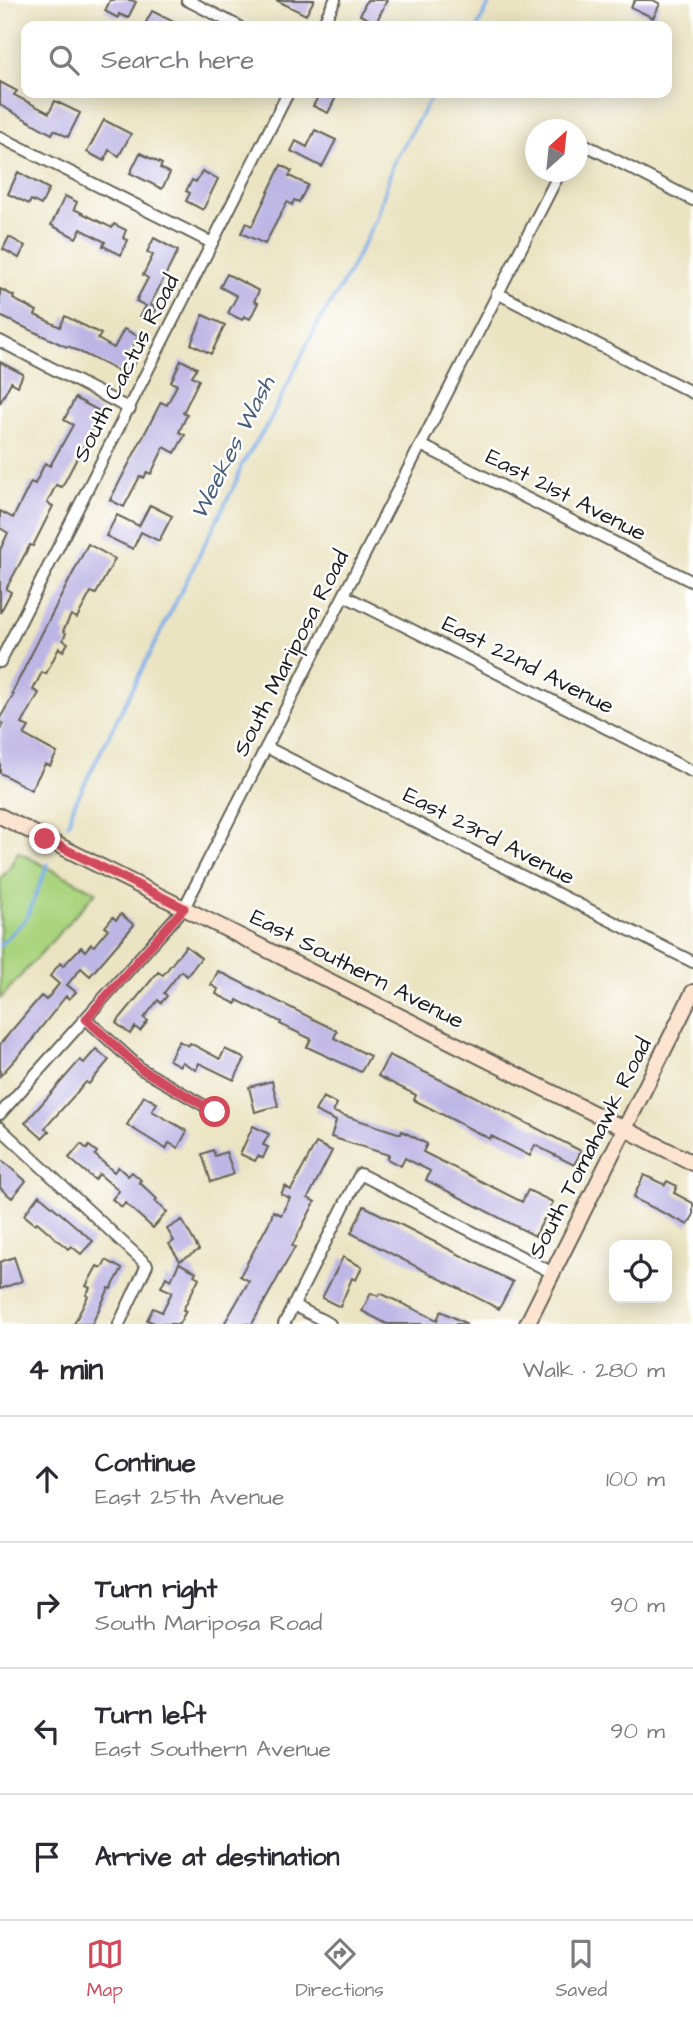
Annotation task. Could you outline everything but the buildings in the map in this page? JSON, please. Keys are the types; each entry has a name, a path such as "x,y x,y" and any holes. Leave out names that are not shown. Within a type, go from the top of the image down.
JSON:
{"main road":[{"name":"East Southern Avenue","path":"0,816 693,1163"},
{"name":"South Tomahawk Road","path":"527,1324 693,992"}],"street":[{"path":"187,0 228,21"},
{"path":"324,21 335,0"},
{"name":"South Cactus Road","path":"0,662 286,98"},
{"path":"0,137 212,243"},
{"path":"588,146 693,200"},
{"name":"South Mariposa Road","path":"0,1114 184,908 555,182"},
{"path":"497,293 693,393"},
{"path":"0,341 130,409"},
{"name":"East 21st Avenue","path":"421,444 693,582"},
{"name":"East 22nd Avenue","path":"345,596 693,772"},
{"name":"East 23rd Avenue","path":"266,747 693,962"},
{"path":"86,1019 141,1069 215,1112"},
{"path":"0,1128 147,1265 118,1324"},
{"path":"284,1324 360,1174 553,1273"},
{"path":"293,1305 330,1324"}],"green space":[{"path":"18,852 96,892 0,999 0,879"}],"waterway":[{"name":"Weekes Wash","path":"480,21 491,0"},
{"name":"Weekes Wash","path":"68,824 74,805 237,480 241,466 269,422 317,325 346,278 377,217 393,164 432,98"},
{"name":"Weekes Wash","path":"0,945 26,919 48,864"}],"route":[{"path":"45,839 184,908 86,1019 141,1069 215,1112"}]}
